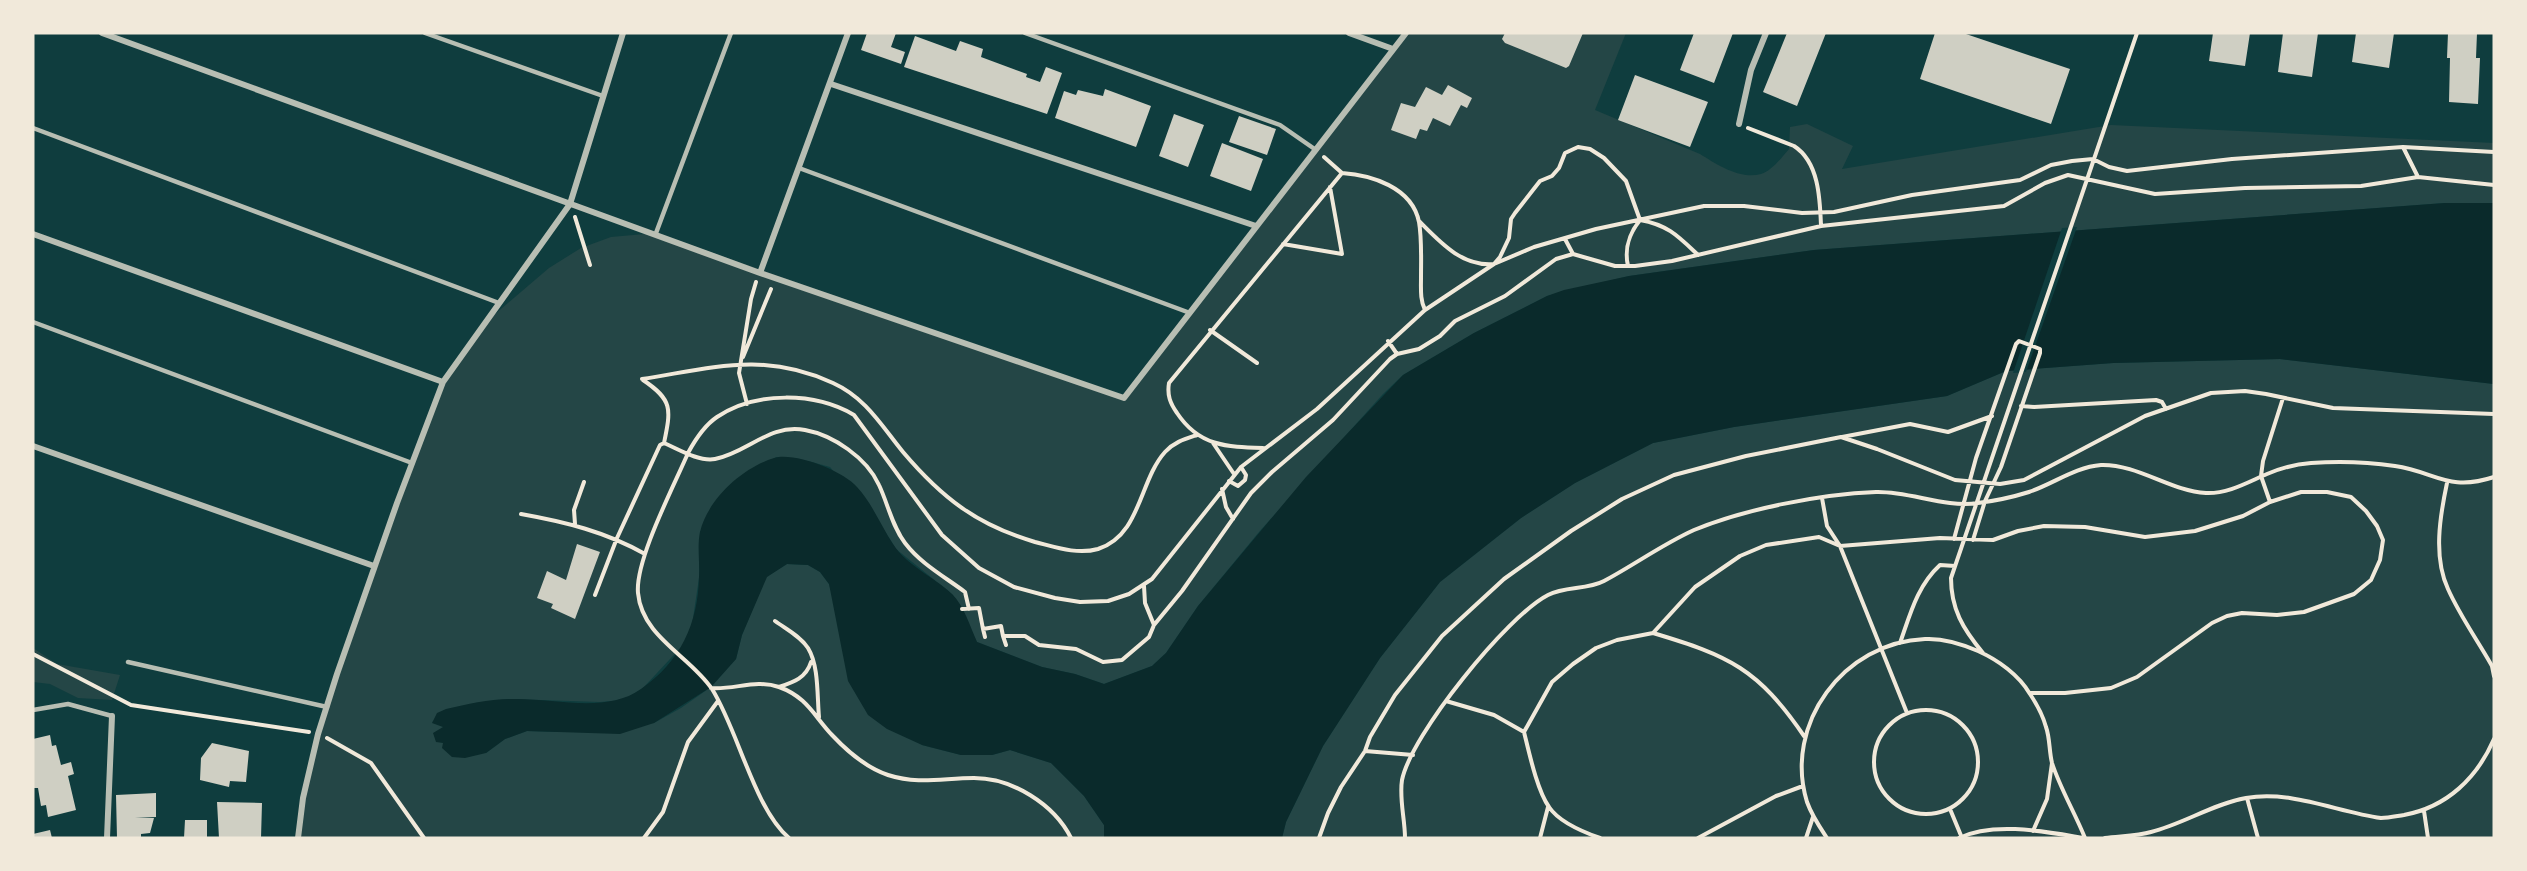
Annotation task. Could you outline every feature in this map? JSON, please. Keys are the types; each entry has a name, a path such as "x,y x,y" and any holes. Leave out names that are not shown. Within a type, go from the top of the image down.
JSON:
{"street":[{"path":"102,33 113,35 570,204 656,233 760,273 1124,398 1406,33"},
{"path":"298,838 303,798 318,734 374,566 443,382 570,204 623,33"},
{"path":"760,273 848,33"},
{"path":"1348,33 1393,49"},
{"path":"1739,124 1751,70 1766,33"},
{"path":"831,84 1256,226"},
{"path":"33,234 443,382"},
{"path":"33,446 374,566"},
{"path":"108,838 112,716"}],"lane":[{"path":"425,33 603,96"},
{"path":"656,233 731,33"},
{"path":"1025,33 1280,125 1316,150"},
{"path":"33,128 500,303"},
{"path":"799,168 1190,313"},
{"path":"33,322 412,462"},
{"path":"128,662 327,707"},
{"path":"33,710 68,704 112,716"}],"path":[{"path":"1983,653 1953,606 1952,578 2137,33"},
{"path":"1739,124 1800,150 1810,164 1815,177 1821,226"},
{"path":"1419,221 1461,258 1483,265 1494,264 1509,238 1511,219 1515,213 1540,181 1552,176 1559,168 1565,153 1578,147 1590,148 1615,168 1626,181 1640,220"},
{"path":"2403,147 2418,177"},
{"path":"789,838 774,821 765,804 711,687 651,626 642,611 638,595 638,579 645,554 694,442 715,418 747,404 767,399 812,400 838,405 854,415 942,535 980,568 1014,587 1080,602 1108,601 1129,594 1152,579 1241,467 1317,409 1388,341 1425,310 1494,264 1534,248 1704,206 1744,206 1776,211 1834,212 1912,195 2020,180 2050,165 2093,159 2109,167 2127,171 2232,159 2403,147 2494,152"},
{"path":"1316,150 1342,173 1372,177 1389,184 1412,206 1419,221 1421,296 1425,310"},
{"path":"1263,448 1213,443 1197,435 1179,415 1168,398 1169,383 1210,330 1342,173"},
{"path":"1003,636 1025,636 1039,645 1076,649 1104,662 1122,660 1149,637 1154,625 1251,493 1333,420 1390,359 1397,354 1419,349 1440,336 1455,321 1511,293 1556,259 1573,254 1601,263 1628,266 1699,255 1728,246 1821,226 2004,206 2045,183 2068,175 2155,194 2245,188 2361,186 2418,177 2494,185"},
{"path":"1282,244 1342,254 1330,187"},
{"path":"570,204 590,265"},
{"path":"1640,220 1655,222 1672,230 1699,255"},
{"path":"1628,266 1626,257 1628,240 1640,220"},
{"path":"1565,239 1573,254"},
{"path":"747,404 739,373 751,299 760,273"},
{"path":"740,363 775,278"},
{"path":"1210,330 1257,363"},
{"path":"1388,341 1397,354"},
{"path":"1954,539 1992,416 2019,341 2040,349 2001,467 1985,501 1973,540"},
{"path":"595,595 617,538 657,449 664,443 668,406 665,396 642,379 740,363 805,371 857,396 871,409 922,473 965,512 994,529 1065,550 1095,550 1114,542 1130,523 1143,498 1153,469 1167,450 1180,441 1197,435"},
{"path":"1840,437 1887,452 1955,480 2000,484 2024,480 2145,416 2211,393 2245,391 2333,408 2494,414"},
{"path":"2270,502 2261,476 2263,461 2283,398"},
{"path":"2022,404 2034,407 2156,400 2162,402 2166,409"},
{"path":"1320,838 1336,796 1365,750 1395,695 1442,636 1504,579 1571,531 1622,499 1674,475 1746,456 1910,424 1948,432 1992,416"},
{"path":"664,443 704,459 715,459 765,436 784,430 803,429 826,436 847,449 866,467 879,483 905,542 930,567 965,592 969,609"},
{"path":"1213,443 1234,474"},
{"path":"1405,838 1401,798 1402,779 1413,754 1446,701 1474,665 1501,636 1549,594 1599,583 1695,530 1773,506 1877,492 1933,501 1976,504 2028,492 2079,470 2100,465 2146,474 2181,489 2208,494 2235,488 2261,476 2290,467 2311,463 2378,464 2419,471 2447,483 2478,482 2494,477"},
{"path":"1229,481 1238,486 1245,480 1241,467"},
{"path":"575,524 574,510 584,482"},
{"path":"2447,483 2439,535 2440,558 2447,588 2492,666 2494,676"},
{"path":"1222,489 1226,507 1233,519"},
{"path":"1653,633 1695,587 1740,556 1766,545 1794,539 1819,537 1840,546 1954,539 1993,540 2018,531 2044,526 2085,526 2145,537 2195,531 2243,516 2270,502 2301,492 2327,492 2351,497 2366,511 2377,526 2383,540 2380,560 2371,580 2354,594 2304,612 2277,615 2242,613 2227,616 2212,623 2137,677 2111,688 2065,693 2030,693"},
{"path":"1821,498 1827,526 1840,546 1907,713"},
{"path":"521,514 575,524 617,538 645,554"},
{"path":"1900,643 1910,610 1929,576 1940,565 1955,566"},
{"path":"1144,586 1145,603 1154,625"},
{"path":"962,609 979,608 985,637"},
{"path":"775,621 807,646 812,658 819,718"},
{"path":"983,628 1001,626 1006,645"},
{"path":"1600,838 1560,818 1548,806 1533,766 1524,732 1552,682 1573,663 1596,648 1617,640 1653,633 1729,659 1763,683 1805,737"},
{"path":"1827,838 1813,817 1803,786 1802,761 1805,737 1815,709 1832,684 1854,663 1881,649 1900,643 1927,639 1962,644 1983,653 2011,672 2030,693 2046,726 2052,762 2085,838"},
{"path":"33,654 131,705 318,734 371,763 424,838"},
{"path":"778,687 808,672 812,658"},
{"path":"711,687 723,689 737,685 763,684 778,687 797,695 819,718 831,735 869,765 887,774 925,782 976,778 1020,789 1039,801 1071,838"},
{"path":"644,838 663,812 688,742 718,701"},
{"path":"1446,701 1494,715 1524,732"},
{"path":"1924,709 1942,712 1958,720 1970,733 1978,758 1974,784 1964,798 1950,809 1934,814 1917,814 1894,803 1878,783 1874,767 1875,750 1881,734 1907,713 1924,709"},
{"path":"2106,838 2151,832 2195,814 2247,798 2295,798 2384,818 2424,811 2449,798 2473,776 2494,739"},
{"path":"1365,750 1413,754"},
{"path":"2033,831 2047,799 2052,762"},
{"path":"1698,838 1776,796 1803,786"},
{"path":"2247,798 2258,838"},
{"path":"1540,838 1548,806"},
{"path":"1950,809 1960,838 1973,832 2033,831 2085,838"},
{"path":"2424,811 2428,838"},
{"path":"1806,838 1813,817"},
{"path":"2045,832 2047,838"}],"shaded area":[{"path":"1406,33 1626,33 1595,110 1745,175 1761,174 1773,167 1789,149 1790,127 1807,124 1853,146 1842,169 2111,125 2494,143 2494,203 2445,203 1814,250 1629,276 1547,296 1474,333 1403,375 1383,394 1259,532 1198,606 1166,653 1152,666 1104,684 1075,674 1042,667 977,642 953,595 896,549 886,533 830,467 808,461 776,457 700,532 699,578 692,625 684,644 643,688 624,700 600,702 511,699 475,703 432,722 444,727 443,743 486,753 505,739 527,731 556,732 654,723 711,687 736,659 742,635 766,577 787,564 808,565 820,572 829,584 834,601 922,745 961,755 992,755 1010,750 1051,763 1084,796 1104,825 1104,838 298,838 303,798 318,734 443,382 488,320 549,268 581,248 611,237 656,233 1124,397"},
{"path":"2445,203 2494,203 2494,384 2280,359 2113,363 2006,371 1947,396 1734,427 1653,443 1575,483 1521,518 1440,582 1380,658 1323,746 1286,822 1282,838 1104,838 1104,825 1084,796 1051,763 1010,750 992,755 961,755 922,745 887,729 868,715 848,681 829,584 820,572 808,565 787,564 767,577 742,635 736,659 711,687 654,723 620,734 527,731 505,739 486,753 465,758 452,757 442,748 443,743 436,742 433,733 443,727 432,723 437,713 446,709 504,699 579,703 612,701 627,697 655,678 676,654 695,611 698,594 700,532 710,508 728,486 739,477 774,458 794,458 818,464 841,475 857,487 905,558 945,588 960,604 977,642 1042,667 1075,674 1104,684 1152,666 1166,653 1198,606 1306,477 1403,375 1474,333 1547,296 1564,290 1629,276 1814,250"},
{"path":"2280,359 2494,384 2494,838 1282,838 1286,822 1323,746 1380,658 1440,582 1521,518 1575,483 1653,443 1734,427 1947,396 2006,371 2113,363"},
{"path":"33,648 57,664 120,675 112,700 78,698 50,684 33,682"}],"pier":[{"path":"2077,227 2026,372 2013,373 2062,228"}],"building":[{"path":"867,33 896,33 891,47 905,52 901,64 861,50"},
{"path":"1505,33 1583,33 1569,66 1566,68 1505,43 1502,39"},
{"path":"1694,33 1733,33 1714,83 1680,70"},
{"path":"1787,33 1826,33 1797,106 1763,92"},
{"path":"1935,33 1963,33 2070,69 2051,124 1920,79"},
{"path":"2213,33 2250,33 2245,66 2209,61"},
{"path":"2283,33 2318,33 2312,77 2278,72"},
{"path":"2356,33 2394,33 2389,68 2352,62"},
{"path":"2448,33 2477,33 2476,58 2480,58 2478,104 2449,102"},
{"path":"915,36 956,51 960,41 983,49 981,57 1027,74 1026,77 1040,82 1046,67 1062,73 1047,114 904,67"},
{"path":"1635,75 1708,102 1690,147 1618,120"},
{"path":"1448,85 1472,98 1467,108 1461,105 1450,126 1433,118 1427,131 1420,129 1416,139 1391,130 1401,103 1415,107 1426,87 1442,95"},
{"path":"1105,89 1151,106 1136,147 1055,118 1064,91 1076,95 1078,90 1103,96"},
{"path":"1174,114 1204,125 1188,167 1159,156"},
{"path":"1239,116 1276,129 1267,155 1229,142"},
{"path":"1222,143 1263,159 1251,191 1210,176"},
{"path":"577,544 600,552 575,619 551,608 553,604 537,598 547,571 566,580"},
{"path":"50,735 52,746 56,745 61,765 71,762 74,774 68,776 76,810 48,817 46,805 41,806 38,788 33,788 33,739"},
{"path":"212,743 249,751 246,782 230,781 229,787 200,780 201,758"},
{"path":"156,793 156,817 135,818 154,818 150,833 141,834 141,838 117,838 116,795"},
{"path":"217,802 262,803 261,838 219,838"},
{"path":"185,820 207,820 207,838 184,838"},
{"path":"50,830 52,838 33,838 33,834"}]}
